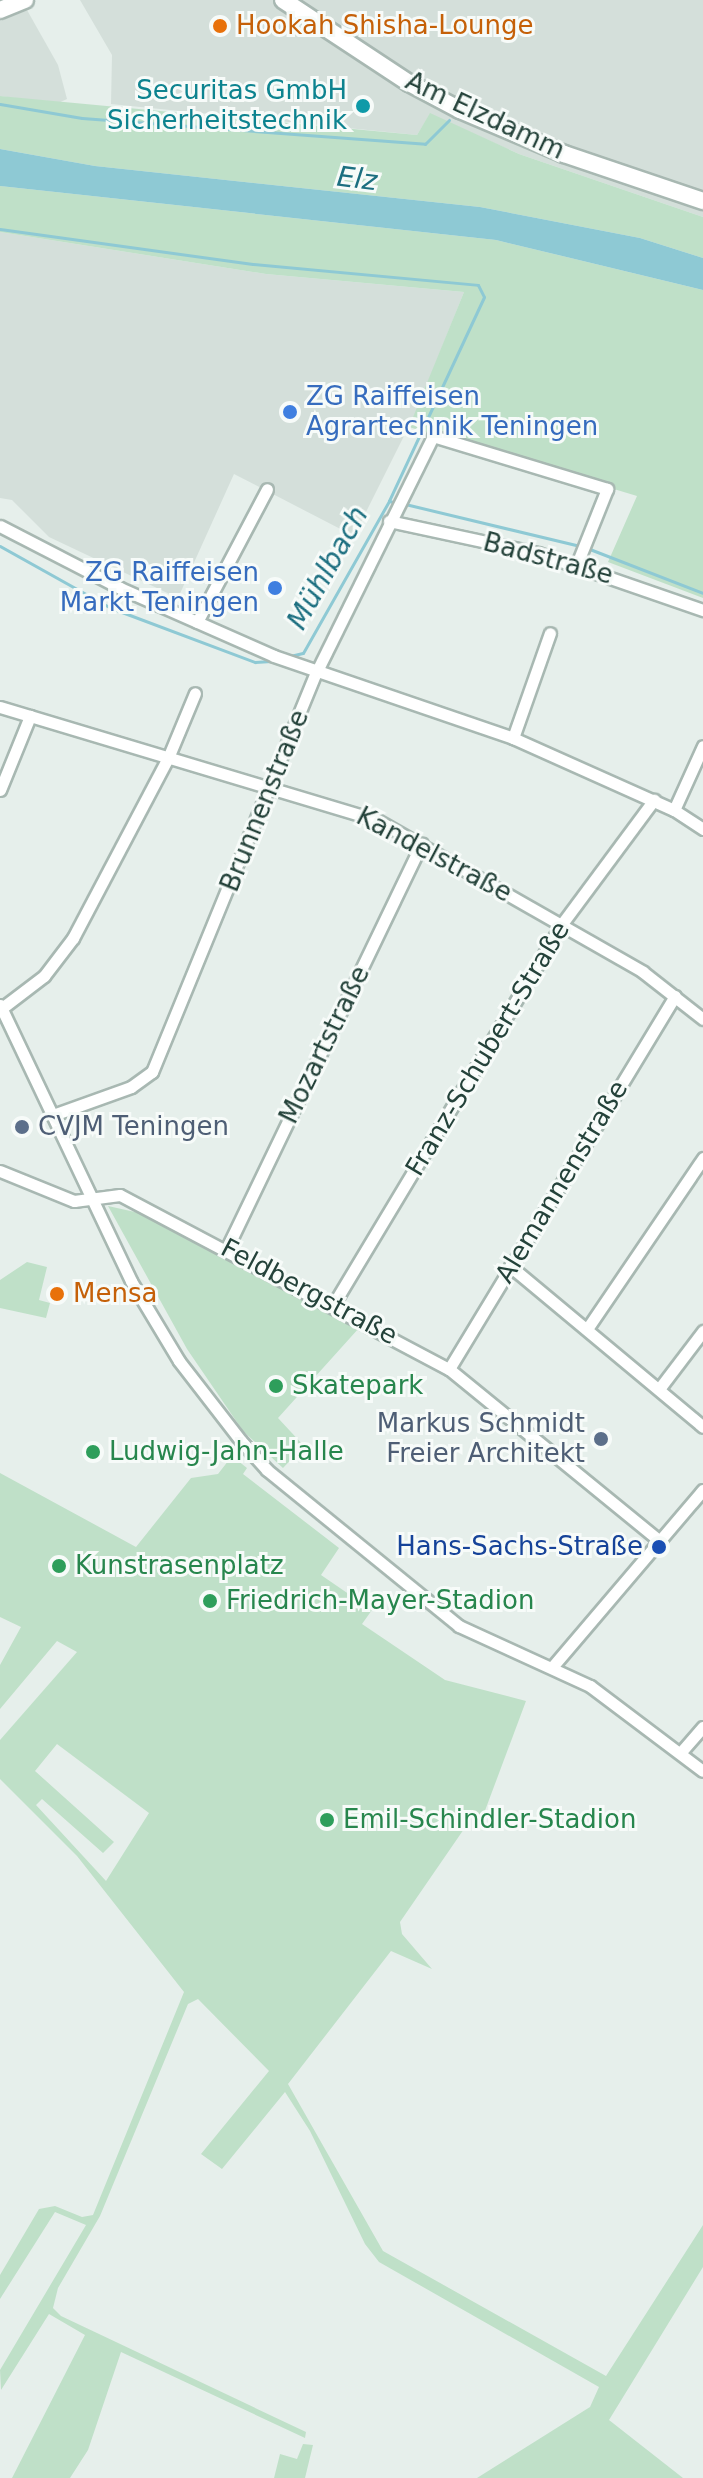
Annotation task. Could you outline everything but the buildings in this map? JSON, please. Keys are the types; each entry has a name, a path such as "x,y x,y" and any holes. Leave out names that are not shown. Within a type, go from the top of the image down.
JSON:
{"street":[{"path":"0,10 25,0"},
{"name":"Am Elzdamm","path":"283,0 409,83 460,110 564,154 703,201"},
{"name":"Brunnenstraße","path":"53,1115 131,1087 152,1072 316,673 433,436 607,489 579,560"},
{"path":"197,622 267,489"},
{"name":"Badstraße","path":"389,521 579,560 703,610"},
{"path":"0,526 197,622 292,664 513,738 654,800 703,829"},
{"path":"513,738 550,633"},
{"path":"195,693 168,758 73,938 44,976 1,1006 153,1322 199,1389 267,1470 459,1626 481,1640 553,1666 590,1686 703,1771"},
{"name":"Kandelstraße","path":"0,707 341,806 422,843 675,996 703,1019"},
{"path":"0,790 30,716"},
{"path":"674,810 703,746"},
{"name":"Franz-Schubert-Straße","path":"333,1305 561,925 654,800"},
{"name":"Mozartstraße","path":"227,1248 422,843"},
{"name":"Alemannenstraße","path":"449,1369 675,996"},
{"path":"587,1329 703,1158"},
{"name":"Feldbergstraße","path":"0,1171 64,1198 120,1195 227,1248 449,1369 660,1541"},
{"path":"510,1266 703,1427"},
{"path":"659,1389 703,1331"},
{"path":"553,1666 703,1490"},
{"path":"681,1752 703,1727"}],"shaded area":[{"path":"80,0 703,0 703,217 519,154 430,114 417,135 111,104 112,55"},
{"path":"27,10 58,65 67,99 56,104 0,96 0,21"},
{"path":"0,232 266,274 464,292 416,412 354,536 234,474 178,598 49,537 12,500 0,498"}],"green space":[{"path":"0,96 417,135 430,113 519,154 703,217 703,258 640,238 480,207 95,166 0,149"},
{"path":"0,186 496,240 703,290 703,598 608,562 637,496 409,427 464,292 266,274 0,232"},
{"path":"108,1206 153,1216 359,1328 278,1418 304,1446 283,1468 243,1431 187,1349"},
{"path":"27,1262 47,1267 39,1300 50,1303 46,1318 0,1308 0,1280"},
{"path":"232,1456 247,1468 243,1474 339,1548 321,1575 372,1610 362,1624 445,1680 526,1701 483,1816 475,1813 400,1922 402,1934 432,1969 391,1951 288,2084 383,2251 606,2376 703,2225 703,2267 609,2420 683,2478 477,2478 590,2407 599,2387 379,2262 365,2244 310,2131 285,2092 222,2169 201,2154 269,2071 198,1999 188,2004 100,2216 58,2288 53,2308 61,2316 306,2432 305,2438 121,2352 88,2450 70,2478 12,2478 85,2335 49,2314 1,2390 0,2370 86,2225 55,2212 0,2299 0,2275 39,2209 55,2206 82,2217 93,2215 184,1992 77,1856 0,1779 0,1740 77,1652 57,1641 0,1709 0,1665 21,1627 0,1617 0,1473 136,1547 191,1478 218,1474","holes":["57,1744 149,1813 106,1881 36,1805 42,1799 103,1853 114,1842 35,1771"]},
{"path":"303,2444 313,2445 305,2478 274,2478 280,2454 297,2459"}],"water":[{"path":"0,149 95,166 480,207 640,238 703,258 703,290 496,240 0,186"}],"waterway":[{"path":"0,104 82,118 425,144 449,120"},
{"path":"0,229 253,264 478,285 484,297 389,501"},
{"name":"Mühlbach","path":"290,656 303,653 389,501 397,503"},
{"name":"Mühlbach","path":"405,504 580,546"},
{"name":"Mühlbach","path":"0,546 111,608 255,662 271,661"},
{"name":"Mühlbach","path":"587,548 703,593"}],"place":[{"name":"Hookah Shisha-Lounge","path":"220,26"},
{"name":"Securitas GmbH Sicherheitstechnik","path":"363,106"},
{"name":"ZG Raiffeisen Agrartechnik Teningen","path":"290,412"},
{"name":"ZG Raiffeisen Markt Teningen","path":"275,588"},
{"name":"CVJM Teningen","path":"22,1127"},
{"name":"Mensa","path":"57,1294"},
{"name":"Skatepark","path":"276,1386"},
{"name":"Markus Schmidt Freier Architekt","path":"601,1439"},
{"name":"Ludwig-Jahn-Halle","path":"93,1452"},
{"name":"Hans-Sachs-Straße","path":"659,1547"},
{"name":"Kunstrasenplatz","path":"59,1566"},
{"name":"Friedrich-Mayer-Stadion","path":"210,1601"},
{"name":"Emil-Schindler-Stadion","path":"327,1820"}],"water label":[{"name":"Elz","path":"357,179"}]}
